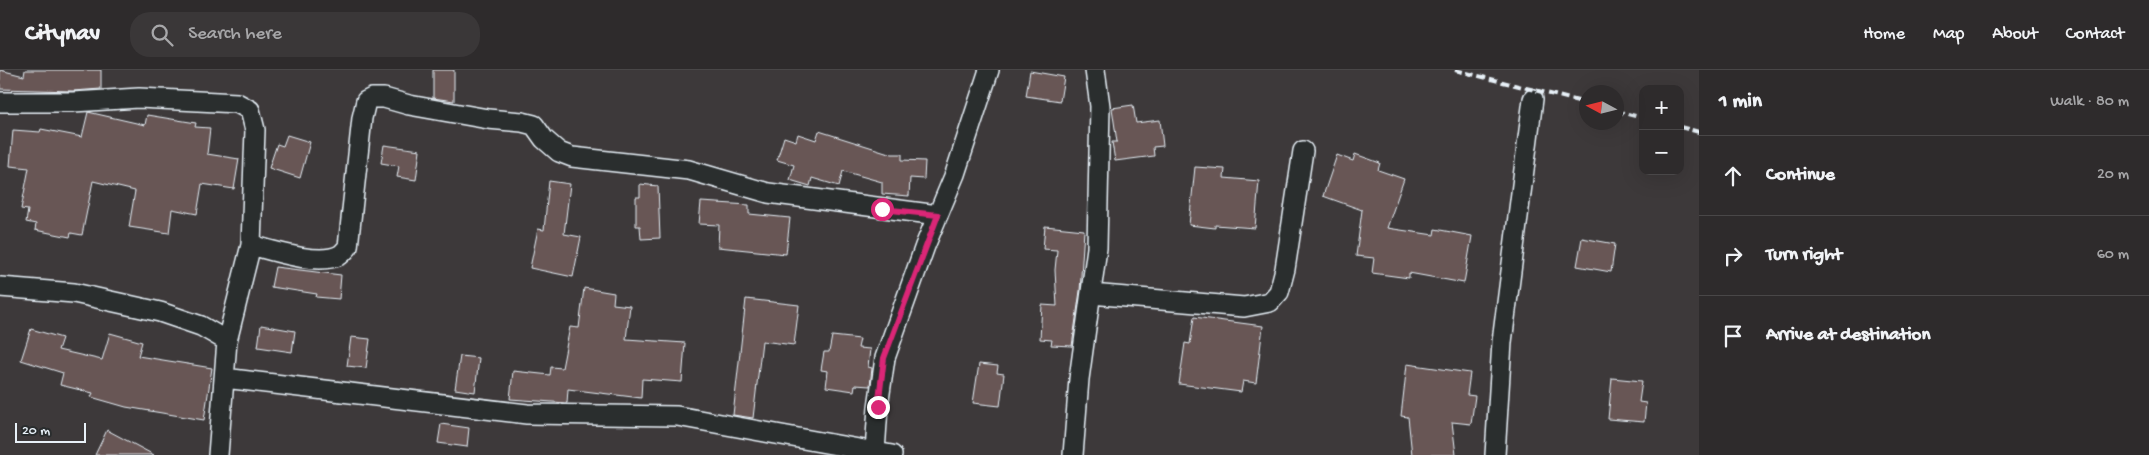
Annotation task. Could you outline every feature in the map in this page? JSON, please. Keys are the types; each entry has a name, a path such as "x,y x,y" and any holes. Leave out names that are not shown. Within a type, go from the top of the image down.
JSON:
{"street":[{"path":"224,378 527,414 677,416 884,453 878,407 884,358 955,174 989,70"},
{"path":"1073,455 1079,379 1097,248 1100,106 1095,70"},
{"path":"0,102 73,102 139,98 237,103 250,110 255,130 251,245 227,341 218,455"},
{"path":"251,245 291,255 326,259 340,255 348,247 362,118 366,101 372,98 384,98 409,105 488,119 522,122 534,126 544,139 559,152 572,157 689,170 768,194 938,215"},
{"path":"1495,455 1502,342 1533,99"},
{"path":"1091,294 1244,307 1270,302 1279,292 1285,268 1303,152"},
{"path":"0,287 74,294 160,312 200,326 227,341"}],"building":[{"path":"0,70 24,76 25,70 101,70 101,89 73,91 0,89"},
{"path":"433,70 454,70 454,101 433,98"},
{"path":"1030,71 1064,77 1060,101 1026,96"},
{"path":"1133,105 1136,123 1160,120 1163,146 1153,147 1154,156 1115,161 1112,142 1117,142 1112,108"},
{"path":"88,112 145,125 147,115 196,123 195,127 210,128 207,154 239,159 234,189 202,184 197,214 172,209 169,233 129,227 135,191 93,181 82,235 71,233 70,237 35,230 36,224 26,222 28,210 21,209 29,168 10,166 13,130 40,132 41,129 82,137"},
{"path":"819,131 892,154 902,154 902,160 925,161 924,179 910,178 909,196 882,194 882,182 843,171 839,186 812,178 810,186 790,180 794,165 777,160 784,137 796,141 798,134 816,140"},
{"path":"287,135 310,142 300,178 269,168 277,144 283,146"},
{"path":"384,145 420,150 416,180 397,177 399,166 381,163"},
{"path":"1355,154 1380,163 1378,170 1404,179 1387,228 1434,235 1435,229 1472,236 1464,283 1409,273 1409,278 1372,273 1374,258 1356,256 1362,210 1323,196 1337,155 1353,161"},
{"path":"1195,167 1225,169 1224,178 1259,181 1255,228 1215,225 1215,228 1189,225"},
{"path":"549,181 570,184 564,234 581,237 573,277 530,268 538,229 544,230"},
{"path":"640,184 658,186 660,238 641,239 640,226 636,226 636,197 640,197"},
{"path":"701,202 749,205 749,214 790,218 786,254 718,247 719,225 699,224"},
{"path":"1045,226 1084,230 1080,291 1072,346 1051,345 1052,340 1040,339 1042,305 1057,306 1055,270 1057,250 1043,249"},
{"path":"1582,238 1615,244 1611,272 1577,266"},
{"path":"275,267 341,275 339,299 316,297 317,294 271,287"},
{"path":"584,288 614,293 613,304 630,306 626,339 685,343 682,382 642,379 641,398 568,389 567,403 510,399 513,371 550,375 551,367 562,368 570,327 579,328"},
{"path":"746,299 799,305 794,345 762,341 753,418 733,415"},
{"path":"1194,317 1263,326 1256,383 1243,381 1241,392 1179,384 1185,343 1190,344"},
{"path":"261,325 295,331 292,352 258,347"},
{"path":"31,329 62,338 58,350 102,360 110,333 142,342 138,356 212,368 204,420 126,407 91,397 93,393 60,385 63,373 21,360"},
{"path":"832,336 860,339 858,348 870,349 868,367 872,368 870,386 855,385 854,391 826,387 828,371 821,370 824,352 829,352"},
{"path":"351,337 370,339 366,368 347,366"},
{"path":"460,356 479,358 475,392 455,389"},
{"path":"979,364 998,366 997,373 1004,374 1000,406 973,403"},
{"path":"1407,364 1470,373 1467,395 1475,396 1471,424 1452,422 1456,455 1412,455 1408,417 1401,416"},
{"path":"1612,378 1642,381 1639,402 1646,403 1644,422 1608,419"},
{"path":"441,424 469,428 467,447 438,443"},
{"path":"107,430 154,455 95,455"}],"railway":[{"path":"1455,70 1579,101"},
{"path":"1624,113 1639,117"},
{"path":"1684,128 1699,132"}],"route":[{"path":"878,407 884,358 938,215 882,209"}]}
